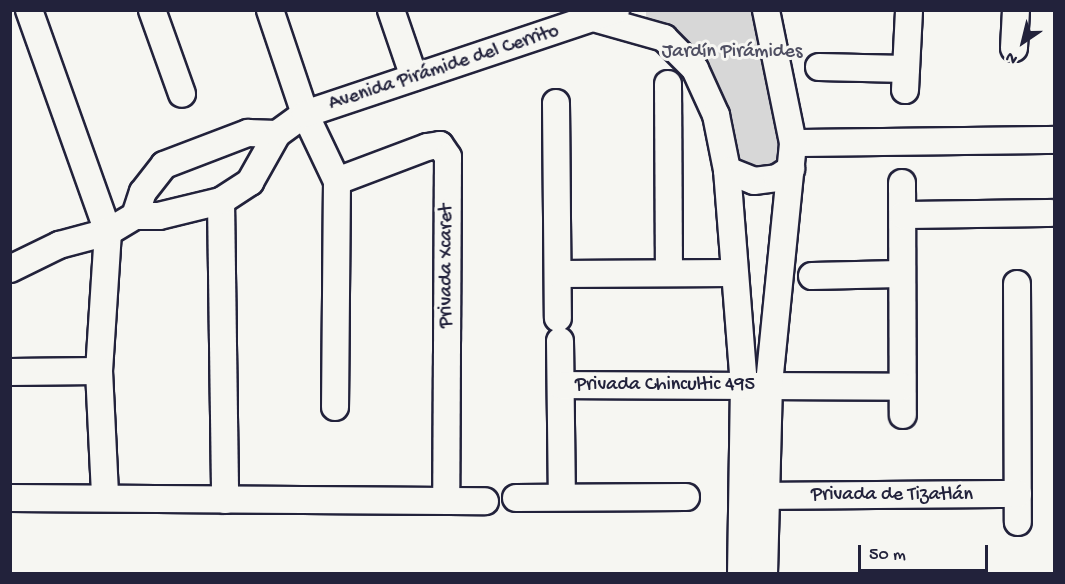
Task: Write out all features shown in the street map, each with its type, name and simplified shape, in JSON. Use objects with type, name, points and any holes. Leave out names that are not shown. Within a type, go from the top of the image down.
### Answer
[{"type":"street","points":[[29,10],[108,232],[99,371],[105,495]]},
{"type":"street","points":[[152,10],[182,94]]},
{"type":"street","points":[[270,10],[305,114],[337,182],[335,407]]},
{"type":"street","points":[[391,10],[414,77]]},
{"type":"street","points":[[741,573],[757,384],[791,169],[793,143],[766,10]]},
{"type":"street","points":[[819,68],[905,80],[909,10]]},
{"type":"street","points":[[1014,48],[1016,10]]},
{"type":"street","points":[[597,15],[648,21],[695,69],[716,116],[727,170],[733,273],[757,384],[766,496],[764,573]]},
{"type":"street","name":"Avenida Pirámide del Cerrito","points":[[10,269],[59,244],[108,232],[135,216],[159,216],[221,201],[249,182],[277,134],[305,114],[597,15]]},
{"type":"street","points":[[668,84],[669,273]]},
{"type":"street","points":[[556,103],[562,497]]},
{"type":"street","points":[[135,216],[143,192],[164,165],[248,133],[277,134]]},
{"type":"street","points":[[793,143],[1054,140]]},
{"type":"street","name":"Privada Xcaret","points":[[337,182],[427,147],[440,145],[448,156],[446,498]]},
{"type":"street","points":[[727,170],[754,181],[777,178],[791,169]]},
{"type":"street","points":[[902,183],[900,274],[903,415]]},
{"type":"street","points":[[221,201],[225,500]]},
{"type":"street","points":[[903,214],[1051,213]]},
{"type":"street","points":[[559,274],[733,273]]},
{"type":"street","points":[[812,276],[900,274]]},
{"type":"street","points":[[1017,284],[1018,522]]},
{"type":"street","points":[[10,372],[99,371]]},
{"type":"street","name":"Privada Chincultic 495","points":[[561,385],[757,384],[902,387]]},
{"type":"street","name":"Privada de Tizatlán","points":[[766,496],[1018,494]]},
{"type":"street","points":[[10,498],[105,495],[225,500],[446,498],[485,501]]},
{"type":"street","points":[[516,498],[686,497]]},
{"type":"green space","name":"Jardín Pirámides","points":[[646,11],[766,11],[791,169],[740,177],[716,115],[646,20]]}]
